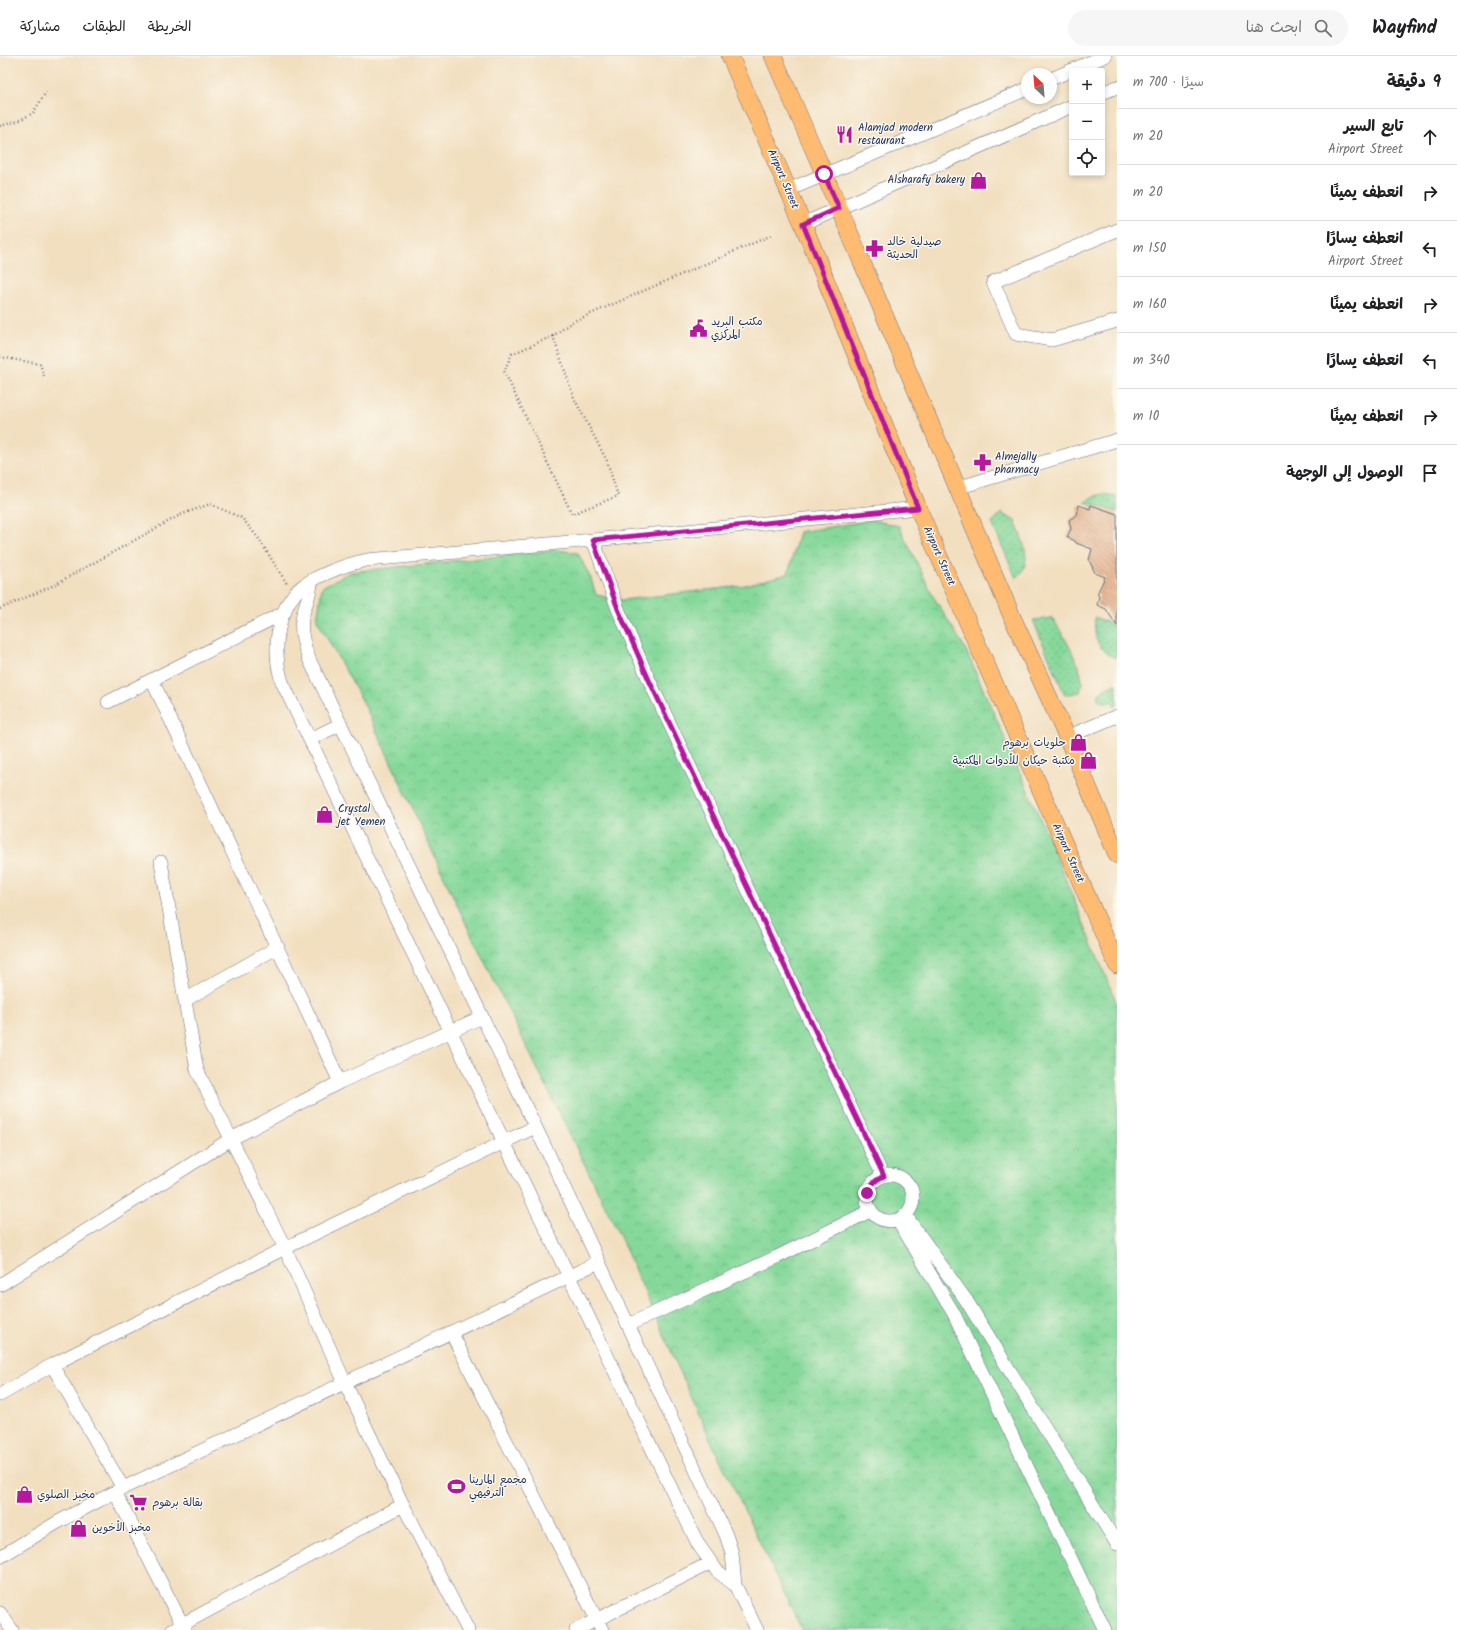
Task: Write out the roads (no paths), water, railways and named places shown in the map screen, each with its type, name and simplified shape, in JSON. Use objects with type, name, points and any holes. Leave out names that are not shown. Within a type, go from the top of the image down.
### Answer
[{"type":"main road","name":"Airport Street","points":[[730,56],[803,224],[918,508],[1117,966]]},
{"type":"main road","points":[[773,56],[839,208],[1012,619],[1067,737],[1117,855]]},
{"type":"street","points":[[1057,76],[1104,56]]},
{"type":"street","points":[[1105,92],[1117,87]]},
{"type":"street","points":[[788,190],[1021,92]]},
{"type":"street","points":[[803,224],[1069,107]]},
{"type":"street","points":[[1117,230],[993,282],[1016,334],[1052,340],[1117,321]]},
{"type":"street","points":[[957,488],[1117,440]]},
{"type":"street","points":[[735,1585],[710,1563],[695,1537],[568,1277],[282,682],[276,653],[277,639],[285,612],[294,595],[311,582],[338,568],[367,560],[593,540],[918,508]]},
{"type":"street","points":[[593,540],[618,609],[649,680],[884,1176]]},
{"type":"street","points":[[311,582],[310,593],[302,618],[305,649],[309,659],[535,1127],[726,1535],[732,1553],[735,1585],[757,1630]]},
{"type":"street","points":[[108,702],[285,612]]},
{"type":"street","points":[[280,625],[302,628]]},
{"type":"street","points":[[152,680],[340,1082]]},
{"type":"street","points":[[1067,737],[1117,716]]},
{"type":"street","points":[[310,739],[341,724]]},
{"type":"street","points":[[161,862],[196,1070],[285,1248],[345,1382],[403,1505],[468,1630]]},
{"type":"street","points":[[185,1000],[278,947]]},
{"type":"street","points":[[0,1285],[231,1139],[340,1082],[482,1017]]},
{"type":"street","points":[[0,1395],[52,1365],[285,1248],[535,1127]]},
{"type":"street","points":[[893,1175],[901,1177],[907,1182],[912,1190],[913,1198],[911,1209],[902,1218],[890,1222],[876,1217],[870,1211],[867,1204],[867,1193],[870,1185],[876,1179],[884,1176],[893,1175]]},
{"type":"street","points":[[628,1325],[777,1257],[870,1211]]},
{"type":"street","points":[[902,1218],[966,1300],[1117,1544]]},
{"type":"street","points":[[902,1218],[954,1314],[1105,1630]]},
{"type":"street","points":[[0,1557],[58,1522],[119,1490],[599,1262]]},
{"type":"street","points":[[451,1332],[600,1625]]},
{"type":"street","points":[[52,1365],[119,1490],[180,1628],[403,1505]]},
{"type":"street","points":[[576,1630],[600,1625],[710,1563]]},
{"type":"street","points":[[0,1613],[12,1630]]},
{"type":"place","name":"Alamjad modern restaurant","points":[[845,134]]},
{"type":"place","name":"Alsharafy bakery","points":[[978,180]]},
{"type":"place","name":"صيدلية خالد الحديثة","points":[[874,248]]},
{"type":"place","name":"مكتب البريد المركزي","points":[[698,328]]},
{"type":"place","name":"Almejally pharmacy","points":[[982,463]]},
{"type":"place","name":"حلويات برهوم","points":[[1079,743]]},
{"type":"place","name":"مكتبة حيكان للأدوات المكتبية","points":[[1088,761]]},
{"type":"place","name":"Crystal jet Yemen","points":[[325,815]]},
{"type":"place","name":"مجمع المارينا الترفيهي","points":[[456,1486]]},
{"type":"place","name":"مخبز الصلوي","points":[[24,1495]]},
{"type":"place","name":"بقالة برهوم","points":[[139,1503]]},
{"type":"place","name":"مخبز الأخوين","points":[[79,1528]]}]
